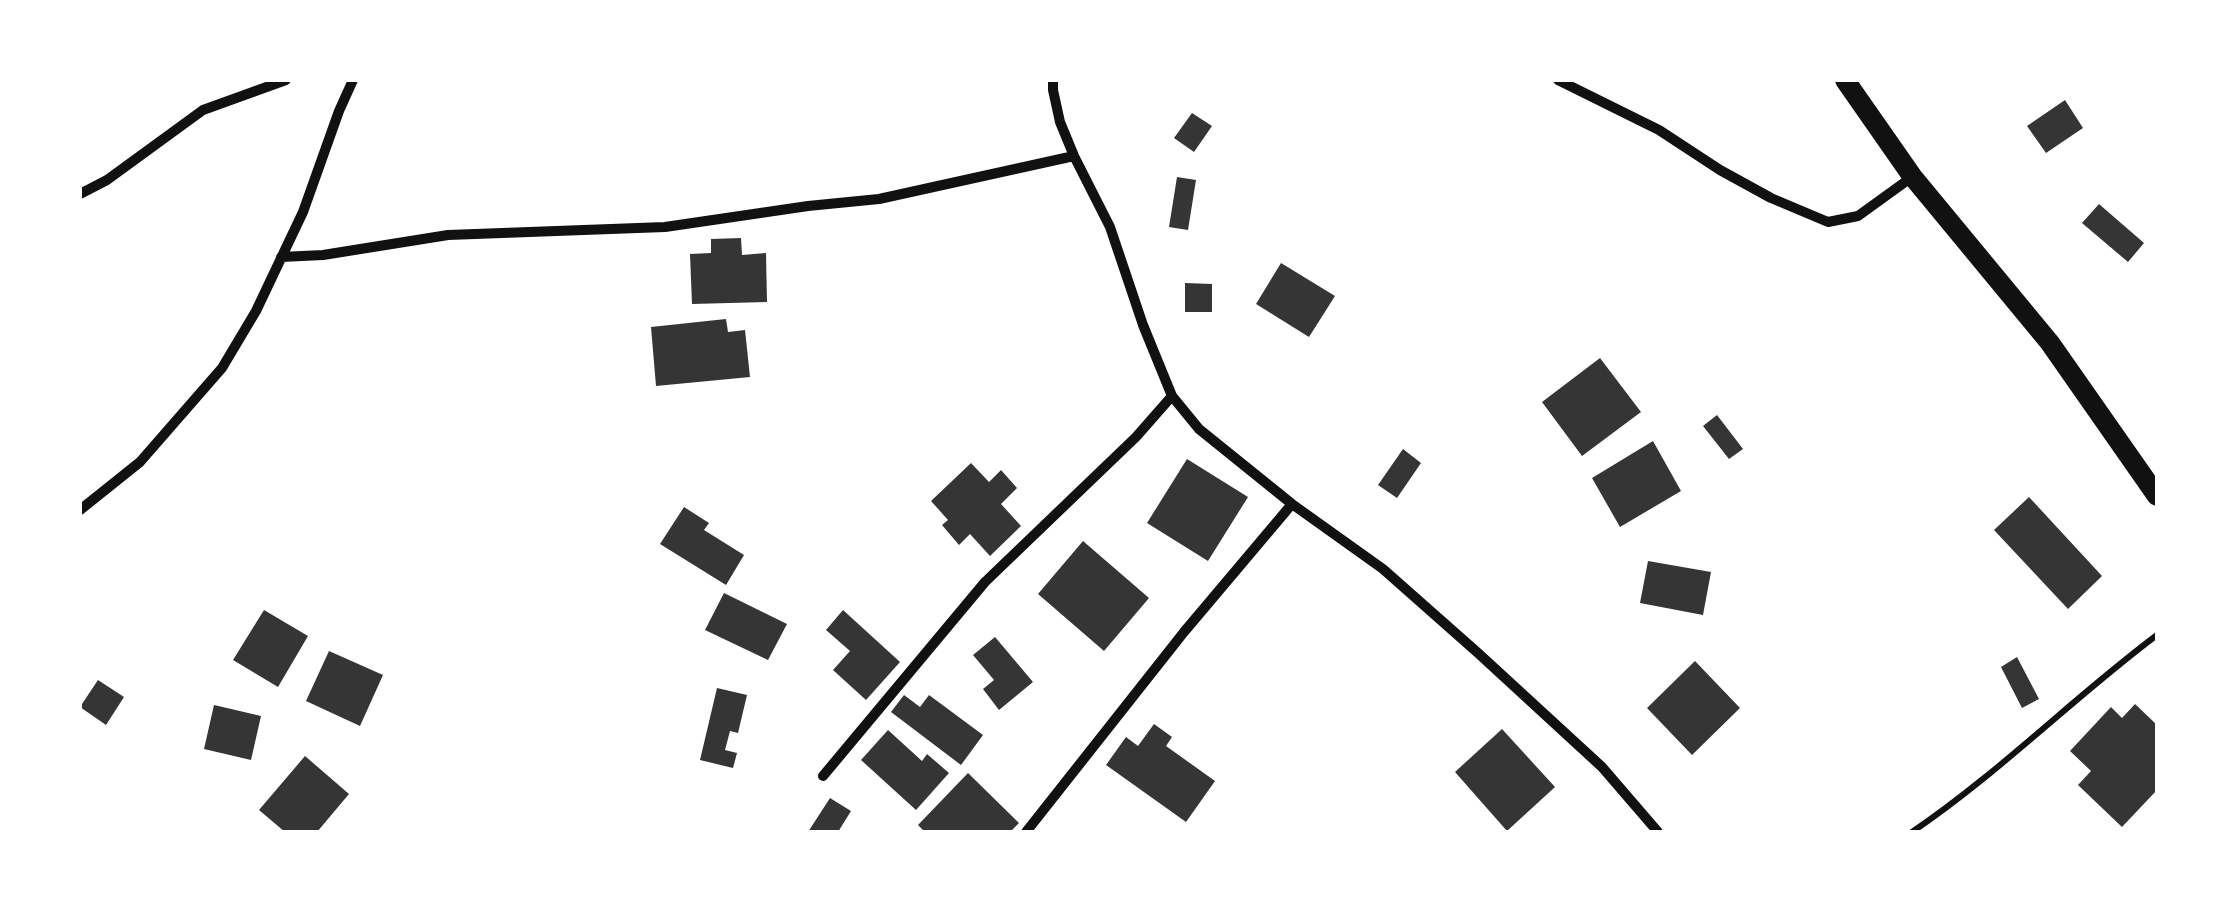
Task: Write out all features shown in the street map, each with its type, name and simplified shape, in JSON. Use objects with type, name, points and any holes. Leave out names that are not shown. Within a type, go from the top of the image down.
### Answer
[{"type":"main road","points":[[1845,80],[1912,176],[2050,343],[2157,496]]},
{"type":"street","points":[[80,194],[121,170],[203,110],[286,80]]},
{"type":"street","points":[[80,510],[140,462],[222,368],[256,311],[303,212],[353,80]]},
{"type":"street","points":[[1053,80],[1060,122],[1110,227],[1142,325],[1172,396],[1199,429],[1292,504],[1384,570],[1478,653],[1602,766],[1658,832]]},
{"type":"street","points":[[1558,80],[1658,130],[1771,198],[1828,222],[1858,216],[1912,176]]},
{"type":"street","points":[[281,257],[322,255],[448,236],[665,227],[879,199],[1074,156]]},
{"type":"street","points":[[824,776],[985,582],[1136,437],[1172,396]]},
{"type":"street","points":[[1026,832],[1184,632],[1292,504]]},
{"type":"path","points":[[1912,832],[1956,802],[2106,673],[2157,636]]},
{"type":"building","points":[[2065,100],[2083,128],[2046,153],[2027,126]]},
{"type":"building","points":[[1192,113],[1212,126],[1194,152],[1174,138]]},
{"type":"building","points":[[1177,177],[1196,180],[1188,230],[1169,227]]},
{"type":"building","points":[[2099,204],[2144,243],[2128,262],[2082,223]]},
{"type":"building","points":[[741,238],[742,255],[766,253],[767,302],[692,304],[690,254],[711,253],[711,239]]},
{"type":"building","points":[[1281,263],[1335,296],[1309,337],[1256,304]]},
{"type":"building","points":[[1185,283],[1212,284],[1212,312],[1185,312]]},
{"type":"building","points":[[726,319],[728,332],[745,330],[750,377],[656,386],[651,327]]},
{"type":"building","points":[[1600,358],[1641,412],[1582,456],[1542,402]]},
{"type":"building","points":[[1717,415],[1743,449],[1729,459],[1703,426]]},
{"type":"building","points":[[1653,441],[1681,491],[1620,527],[1592,478]]},
{"type":"building","points":[[1403,449],[1421,463],[1397,498],[1378,485]]},
{"type":"building","points":[[1187,459],[1248,497],[1208,561],[1147,523]]},
{"type":"building","points":[[971,463],[989,482],[1001,470],[1017,488],[1001,504],[1021,526],[990,556],[970,534],[959,545],[942,525],[948,520],[931,501]]},
{"type":"building","points":[[2029,497],[2102,576],[2068,609],[1994,530]]},
{"type":"building","points":[[684,507],[709,523],[704,530],[744,555],[726,585],[660,544]]},
{"type":"building","points":[[1083,541],[1149,598],[1104,651],[1038,594]]},
{"type":"building","points":[[1648,561],[1711,572],[1703,615],[1640,603]]},
{"type":"building","points":[[724,593],[787,624],[768,660],[705,630]]},
{"type":"building","points":[[264,610],[308,636],[278,687],[233,660]]},
{"type":"building","points":[[843,610],[900,662],[866,700],[833,670],[850,651],[826,630]]},
{"type":"building","points":[[995,637],[1033,682],[999,710],[983,689],[994,680],[973,655]]},
{"type":"building","points":[[329,651],[383,675],[360,726],[306,701]]},
{"type":"building","points":[[2017,657],[2039,699],[2022,708],[2001,667]]},
{"type":"building","points":[[1695,661],[1740,708],[1692,755],[1647,708]]},
{"type":"building","points":[[98,680],[124,697],[106,725],[80,707]]},
{"type":"building","points":[[717,688],[747,695],[738,733],[730,731],[725,750],[737,753],[733,768],[700,760]]},
{"type":"building","points":[[904,695],[920,707],[929,695],[983,735],[961,765],[891,712]]},
{"type":"building","points":[[2135,704],[2157,725],[2157,790],[2122,827],[2078,785],[2091,771],[2070,751],[2111,707],[2122,718]]},
{"type":"building","points":[[214,705],[261,716],[251,760],[204,749]]},
{"type":"building","points":[[1154,724],[1172,737],[1166,746],[1215,781],[1186,822],[1106,765],[1126,737],[1138,746]]},
{"type":"building","points":[[1502,729],[1555,787],[1507,831],[1455,772]]},
{"type":"building","points":[[888,730],[922,761],[927,754],[949,773],[916,810],[861,760]]},
{"type":"building","points":[[305,756],[349,794],[317,832],[285,832],[259,810]]},
{"type":"building","points":[[968,773],[1019,823],[1010,832],[925,832],[918,825]]},
{"type":"building","points":[[830,798],[851,811],[838,832],[808,832]]}]
